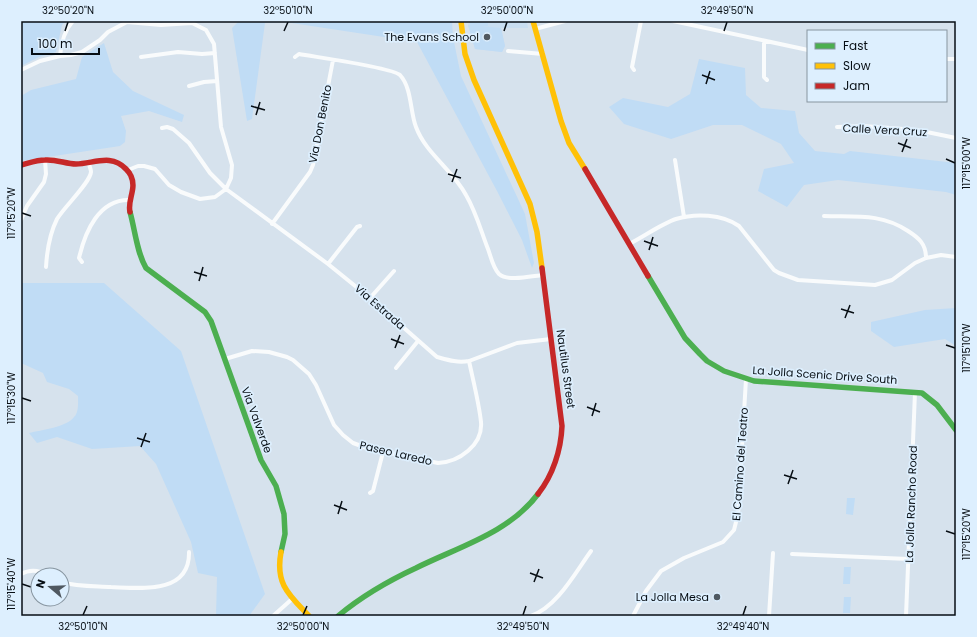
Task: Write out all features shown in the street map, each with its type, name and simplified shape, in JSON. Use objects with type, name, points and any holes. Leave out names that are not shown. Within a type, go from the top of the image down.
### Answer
[{"type":"street","points":[[60,56],[61,41],[73,21]]},
{"type":"street","points":[[198,25],[201,21]]},
{"type":"street","name":"Nautilus Street","points":[[338,616],[364,596],[399,577],[505,526],[526,509],[544,487],[560,446],[562,419],[537,232],[530,204],[474,80],[465,54],[461,21]]},
{"type":"street","name":"La Jolla Scenic Drive South","points":[[533,21],[561,121],[569,143],[685,338],[696,352],[720,369],[740,378],[754,381],[922,393],[937,403],[954,422],[956,430]]},
{"type":"street","points":[[535,29],[565,21]]},
{"type":"street","points":[[634,70],[632,67],[641,21]]},
{"type":"street","points":[[673,21],[807,50]]},
{"type":"street","points":[[21,70],[40,61],[82,52],[100,40],[108,32],[122,24],[138,22],[161,25],[192,23],[198,25],[206,30],[214,44],[221,127],[232,165],[231,178],[226,189],[215,197],[200,199],[181,192],[169,185],[155,170],[144,166],[138,166],[128,170],[122,165],[113,161],[101,160],[76,164],[45,160],[21,165]]},
{"type":"street","points":[[764,41],[764,77],[767,80]]},
{"type":"street","points":[[508,51],[543,54]]},
{"type":"street","points":[[141,57],[178,52],[215,54]]},
{"type":"street","points":[[295,57],[299,54],[386,69],[400,75],[408,92],[415,127],[423,142],[454,176],[466,193],[499,274],[508,279],[543,275]]},
{"type":"street","name":"Via Don Benito","points":[[272,224],[310,172],[313,165],[333,60]]},
{"type":"street","points":[[189,86],[204,82],[217,81]]},
{"type":"street","name":"Calle Vera Cruz","points":[[837,127],[863,126],[917,130],[956,138]]},
{"type":"street","name":"Via Estrada","points":[[162,128],[167,127],[173,129],[189,143],[202,164],[226,189],[328,264],[370,298],[437,357],[448,361],[469,361],[516,343],[551,339]]},
{"type":"street","points":[[21,220],[30,201],[44,182],[46,174],[45,160]]},
{"type":"street","points":[[675,160],[684,217]]},
{"type":"street","points":[[46,267],[47,248],[52,230],[63,210],[89,179],[91,171],[89,163]]},
{"type":"street","name":"Via Valverde","points":[[128,170],[133,184],[133,192],[129,208],[140,258],[146,268],[205,312],[211,321],[261,460],[276,486],[285,523],[285,534],[280,564],[280,572],[284,588],[292,599],[309,616]]},
{"type":"street","points":[[82,262],[79,258],[82,243],[95,219],[111,203],[122,199],[131,200]]},
{"type":"street","points":[[629,244],[675,220],[684,217],[716,216],[734,222],[748,236],[759,253],[774,270],[798,280],[875,285],[892,280],[915,263],[926,258],[941,255],[956,257]]},
{"type":"street","points":[[824,216],[882,218],[899,225],[916,236],[923,243],[926,249],[926,258]]},
{"type":"street","points":[[328,264],[357,227],[360,226]]},
{"type":"street","points":[[370,298],[394,271]]},
{"type":"street","points":[[396,368],[418,341]]},
{"type":"street","name":"Paseo Laredo","points":[[225,359],[252,351],[269,352],[293,360],[309,374],[316,385],[334,425],[353,443],[382,452],[438,463],[463,455],[470,449],[478,437],[481,423],[469,361]]},
{"type":"street","name":"El Camino del Teatro","points":[[633,616],[646,591],[661,571],[684,558],[723,542],[734,530],[738,514],[746,379]]},
{"type":"street","name":"La Jolla Rancho Road","points":[[906,616],[916,392]]},
{"type":"street","points":[[370,493],[373,491],[382,452]]},
{"type":"street","points":[[531,616],[555,601],[591,550]]},
{"type":"street","points":[[70,584],[146,588],[161,586],[175,581],[184,572],[189,559],[189,552]]},
{"type":"street","points":[[769,616],[773,553]]},
{"type":"street","points":[[792,554],[908,559]]},
{"type":"street","points":[[273,616],[292,599]]},
{"type":"shaded area","points":[[21,21],[66,21],[62,25],[56,52],[39,57],[21,66]]},
{"type":"shaded area","points":[[239,21],[452,21],[453,37],[461,76],[525,214],[534,263],[532,268],[522,240],[417,42],[285,22],[265,23],[252,119],[247,121],[232,28]]},
{"type":"shaded area","name":"The Evans School","points":[[469,21],[527,21],[528,28],[501,28],[505,46],[502,52],[475,49],[468,25]]},
{"type":"shaded area","name":"The Evans School","points":[[470,21],[488,21],[488,26],[481,26],[501,28],[505,46],[502,52],[475,49],[468,25],[470,25]]},
{"type":"shaded area","points":[[104,43],[113,72],[133,91],[184,115],[182,122],[149,111],[121,116],[126,131],[125,142],[120,146],[21,161],[21,96],[31,90],[76,79],[82,57]]},
{"type":"shaded area","points":[[699,59],[745,68],[746,95],[761,108],[795,111],[799,133],[815,151],[844,154],[850,151],[956,163],[956,195],[946,192],[838,180],[804,185],[787,207],[758,191],[764,169],[794,163],[781,144],[742,125],[713,125],[671,139],[624,124],[609,107],[623,98],[668,107],[690,94]]},
{"type":"shaded area","points":[[21,283],[104,283],[181,351],[265,594],[249,616],[216,616],[217,577],[198,573],[191,542],[156,464],[140,446],[92,449],[57,437],[37,443],[29,433],[53,428],[71,420],[77,412],[78,396],[69,389],[47,382],[43,373],[21,363]]},
{"type":"shaded area","points":[[956,308],[956,346],[945,339],[894,347],[871,331],[871,322],[925,310]]},
{"type":"shaded area","points":[[847,498],[855,498],[853,515],[846,514]]},
{"type":"shaded area","points":[[844,567],[851,567],[850,584],[843,584]]},
{"type":"shaded area","points":[[844,597],[851,597],[850,613],[843,613]]},
{"type":"traffic: fast","points":[[130,212],[138,248],[146,268],[205,312],[211,321],[261,460],[276,486],[284,514],[285,534],[281,552]]},
{"type":"traffic: fast","points":[[648,276],[685,338],[707,361],[724,371],[754,381],[922,393],[937,405],[956,430]]},
{"type":"traffic: fast","points":[[338,616],[366,595],[395,578],[482,538],[498,529],[526,508],[538,494]]},
{"type":"traffic: slow","points":[[461,21],[465,54],[474,80],[530,204],[537,232],[542,268]]},
{"type":"traffic: slow","points":[[533,21],[561,121],[569,143],[585,169]]},
{"type":"traffic: slow","points":[[281,552],[280,573],[285,588],[295,602],[309,616]]},
{"type":"traffic: jam","points":[[21,165],[45,160],[76,164],[102,160],[114,161],[120,164],[131,175],[133,181],[133,190],[129,208],[130,212]]},
{"type":"traffic: jam","points":[[585,169],[648,276]]},
{"type":"traffic: jam","points":[[538,494],[548,479],[555,462],[560,444],[562,426],[542,268]]},
{"type":"place","name":"The Evans School","points":[[487,37]]},
{"type":"place","name":"La Jolla Mesa","points":[[717,597]]}]
